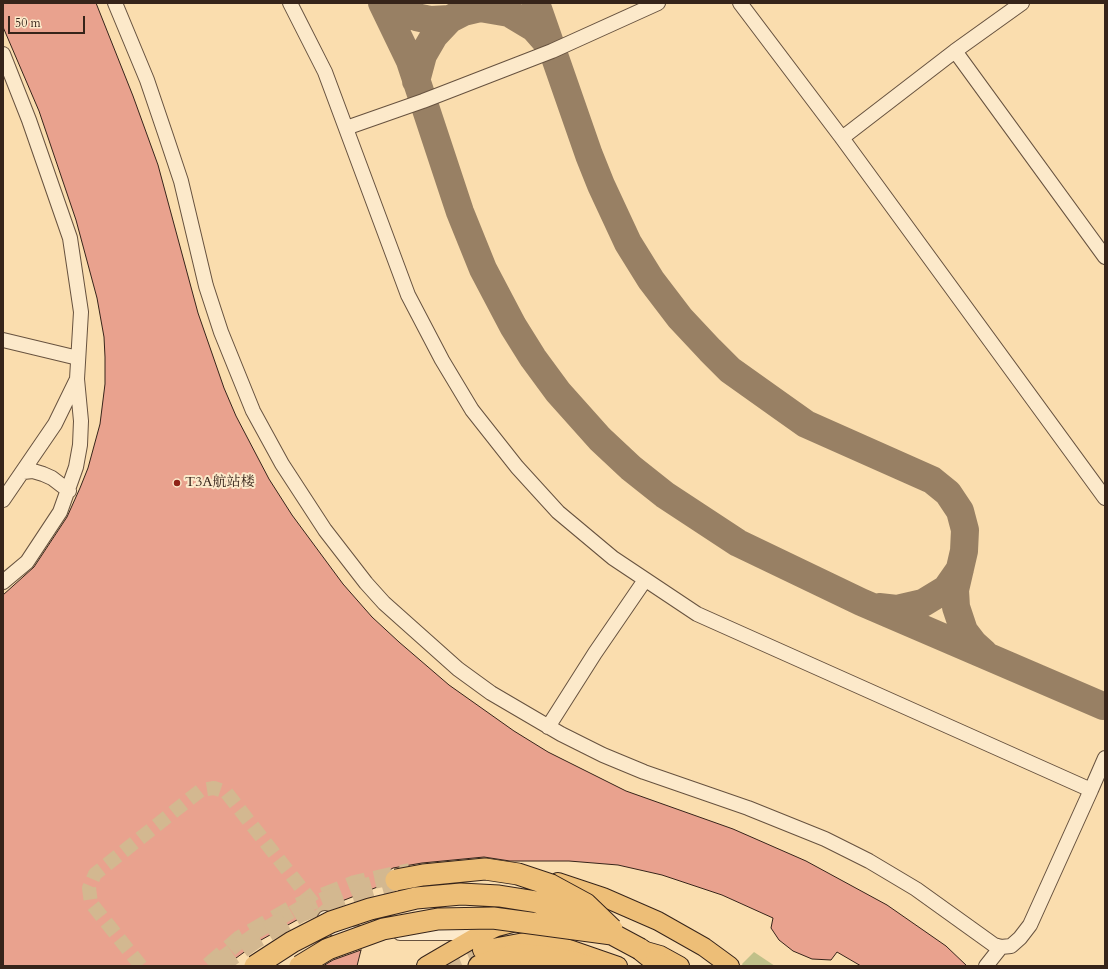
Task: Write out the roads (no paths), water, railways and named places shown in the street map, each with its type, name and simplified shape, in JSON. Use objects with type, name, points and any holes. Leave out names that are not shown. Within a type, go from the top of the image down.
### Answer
[{"type":"highway","points":[[396,880],[423,875],[485,869],[518,874],[551,885],[586,904],[625,941],[661,966]]},
{"type":"highway","points":[[254,966],[292,942],[331,922],[370,909],[416,898],[461,894],[499,896],[537,902],[557,909],[625,941]]},
{"type":"highway","points":[[300,966],[328,949],[383,929],[438,919],[493,918],[625,941]]},
{"type":"highway","points":[[480,958],[495,960],[518,955],[545,956],[586,966]]},
{"type":"main road","points":[[446,867],[514,870],[578,888],[632,910],[682,934],[704,946],[730,966]]},
{"type":"main road","points":[[426,966],[450,951],[497,927],[532,918],[585,913],[612,914],[632,910]]},
{"type":"main road","points":[[480,958],[540,939],[618,966]]},
{"type":"main road","points":[[625,941],[660,955],[680,966]]},
{"type":"lane","points":[[116,3],[147,80],[179,174],[206,286],[221,332],[253,411],[282,464],[339,550],[384,603],[458,668],[491,693],[548,727],[603,755],[644,772],[748,808],[825,839],[869,861],[936,902],[979,935],[1001,947],[1010,946],[1030,925],[1105,758]]},
{"type":"lane","points":[[290,3],[325,72],[408,295],[442,360],[472,410],[517,467],[558,512],[613,558],[697,614],[1091,790]]},
{"type":"lane","points":[[346,128],[423,101],[552,51],[658,3]]},
{"type":"lane","points":[[740,3],[842,138],[1105,498]]},
{"type":"lane","points":[[842,138],[955,51],[1022,3]]},
{"type":"lane","points":[[955,51],[1105,257]]},
{"type":"lane","points":[[3,54],[29,120],[70,238],[81,312],[77,379],[81,421],[80,445],[76,468],[69,491],[60,512],[27,562],[3,582]]},
{"type":"lane","points":[[3,340],[78,358]]},
{"type":"lane","points":[[3,500],[55,424],[77,379]]},
{"type":"lane","points":[[23,472],[33,471],[43,474],[69,491]]},
{"type":"lane","points":[[548,727],[595,652],[645,580]]},
{"type":"lane","points":[[324,917],[335,929],[348,934],[457,933],[497,927]]},
{"type":"lane","points":[[986,966],[1001,947]]},
{"type":"tunnel","points":[[141,966],[91,903],[89,888],[95,874],[201,790],[214,788],[226,792],[324,917]]},
{"type":"tunnel","points":[[209,966],[240,939],[294,908],[355,884],[410,872]]},
{"type":"tunnel","points":[[216,966],[254,939],[300,912],[342,895],[396,880]]},
{"type":"tunnel","points":[[443,966],[482,950]]},
{"type":"place","name":"T3A航站楼","points":[[177,483]]}]
